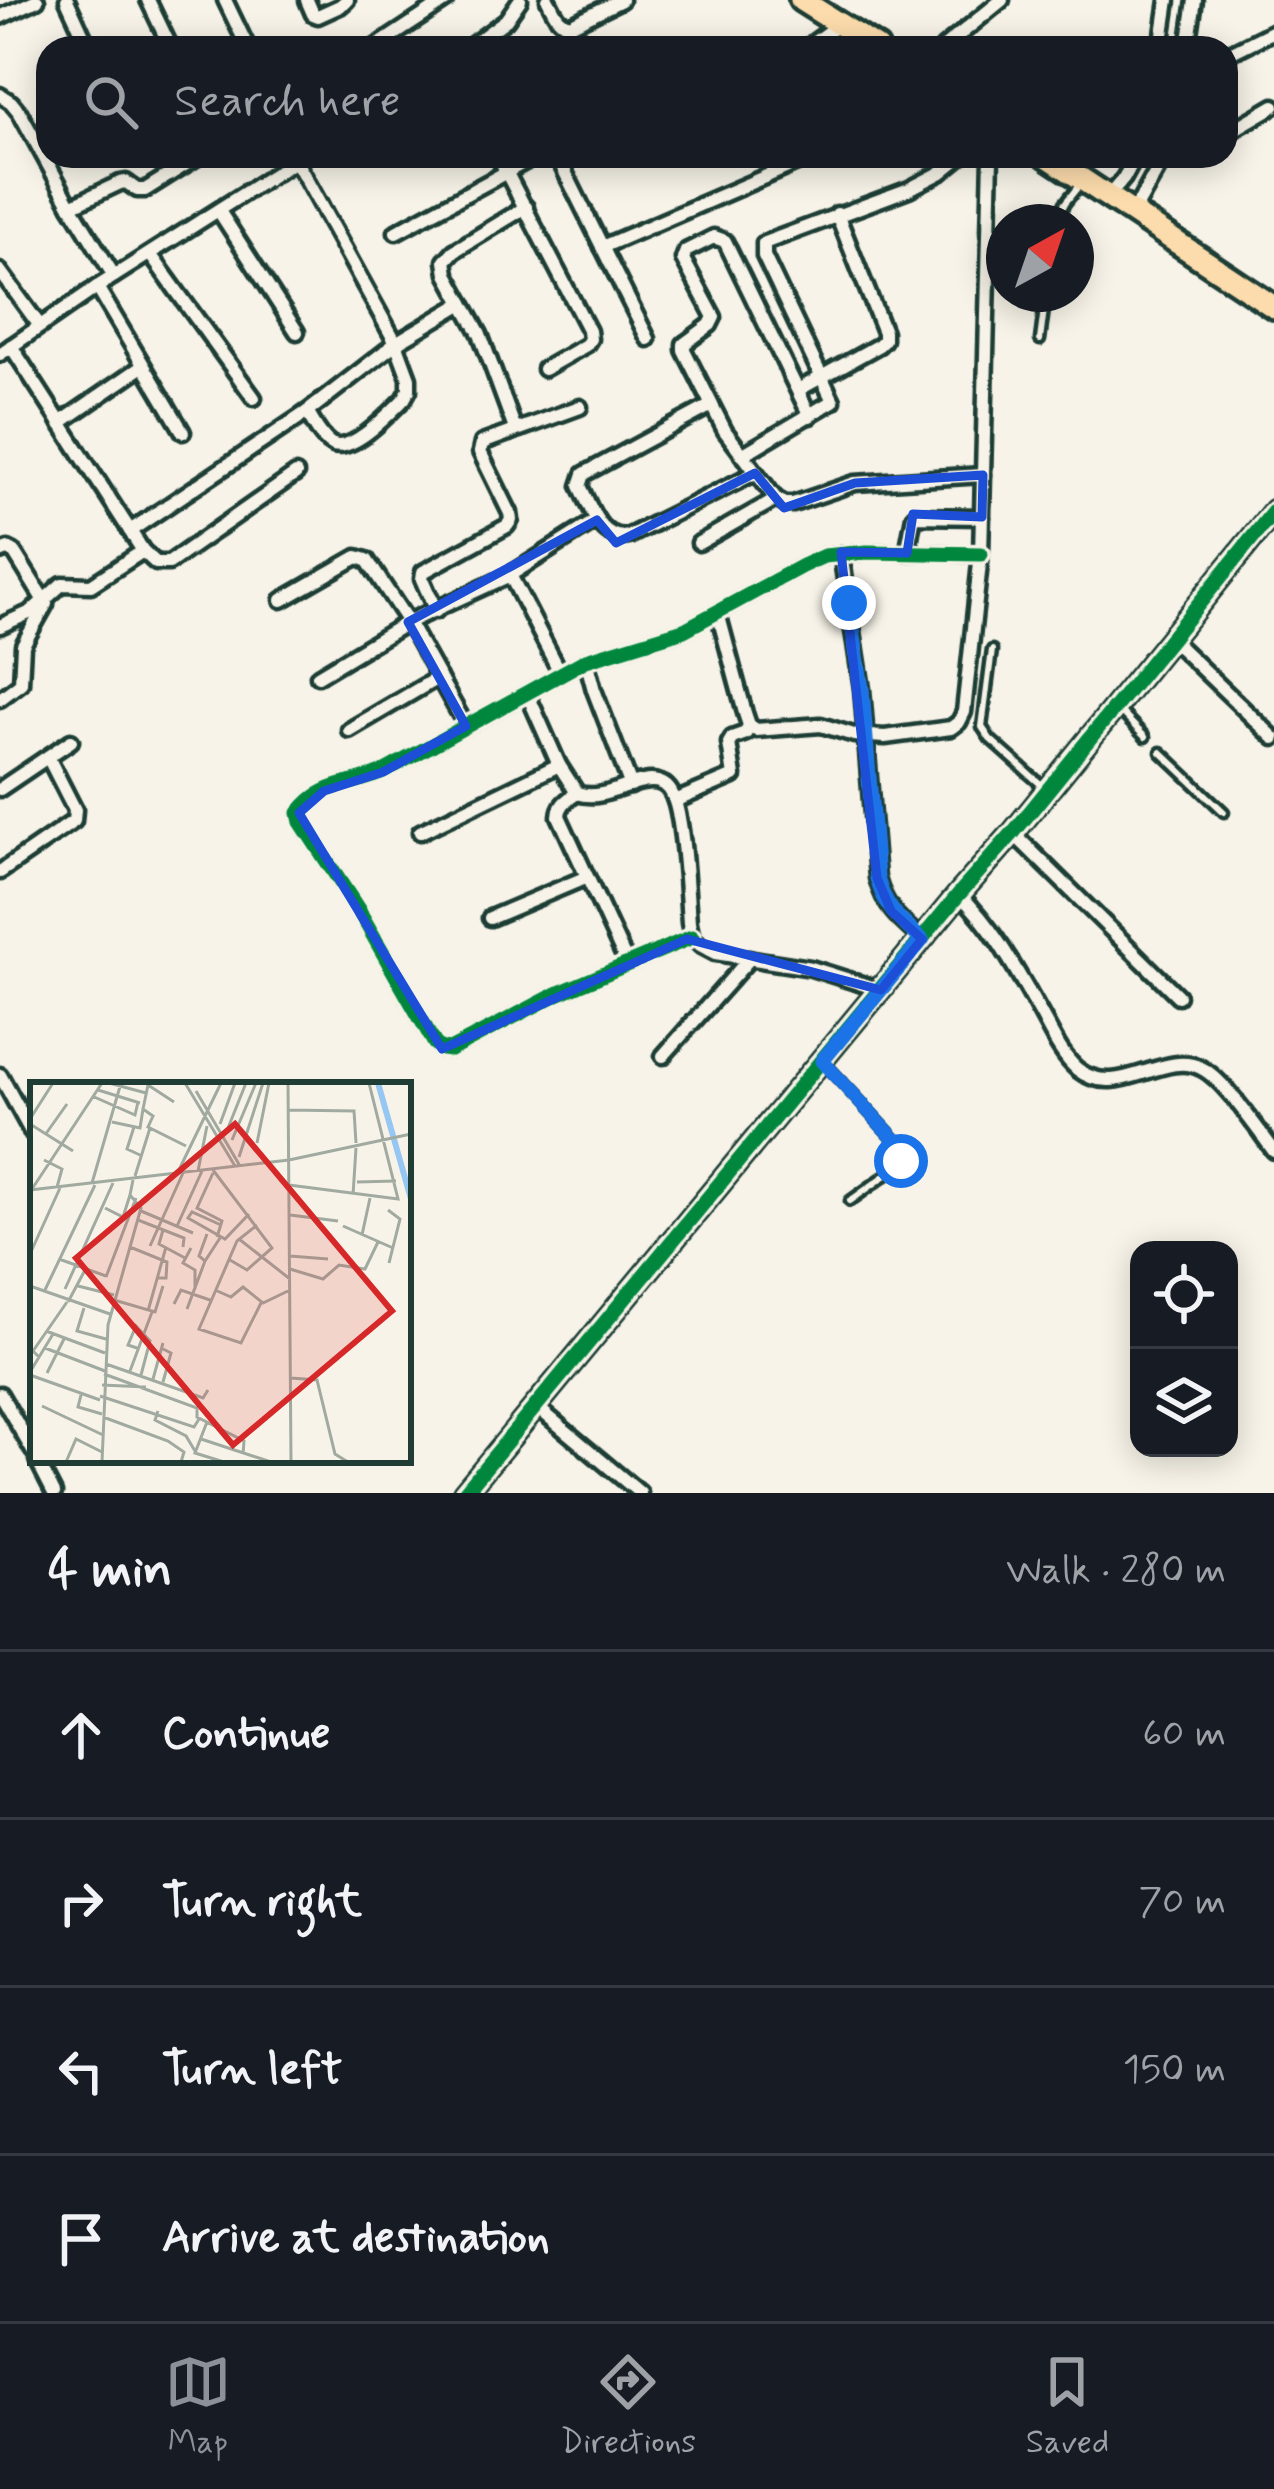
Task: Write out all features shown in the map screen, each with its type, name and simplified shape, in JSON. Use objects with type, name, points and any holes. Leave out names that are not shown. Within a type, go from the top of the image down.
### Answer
[{"type":"main road","points":[[805,1],[858,36]]},
{"type":"main road","points":[[1065,168],[1274,307]]},
{"type":"street","points":[[0,17],[38,0]]},
{"type":"street","points":[[68,0],[84,36]]},
{"type":"street","points":[[148,0],[165,36]]},
{"type":"street","points":[[225,0],[242,36]]},
{"type":"street","points":[[307,0],[318,16],[347,0]]},
{"type":"street","points":[[392,36],[447,0]]},
{"type":"street","points":[[496,36],[520,0]]},
{"type":"street","points":[[548,0],[562,23],[570,25],[621,0]]},
{"type":"street","points":[[958,36],[1002,0]]},
{"type":"street","points":[[1163,36],[1168,0]]},
{"type":"street","points":[[1190,36],[1196,0]]},
{"type":"street","points":[[822,36],[839,24]]},
{"type":"street","points":[[1238,49],[1274,31]]},
{"type":"street","points":[[0,94],[20,113],[36,143]]},
{"type":"street","points":[[1238,127],[1274,106]]},
{"type":"street","points":[[50,168],[115,276]]},
{"type":"street","points":[[70,206],[126,182],[145,190],[180,168]]},
{"type":"street","points":[[285,168],[5,350],[156,563],[169,563],[296,474]]},
{"type":"street","points":[[305,168],[396,343],[409,378],[404,399],[353,443],[341,447],[329,443],[307,412]]},
{"type":"street","points":[[506,168],[589,331],[586,345],[544,369]]},
{"type":"street","points":[[396,232],[515,168]]},
{"type":"street","points":[[563,168],[648,339]]},
{"type":"street","points":[[602,247],[785,168]]},
{"type":"street","points":[[742,455],[833,401],[762,249],[769,240],[909,189],[945,168]]},
{"type":"street","points":[[749,725],[766,731],[821,725],[867,737],[951,728],[964,712],[981,554],[990,168]]},
{"type":"street","points":[[1108,197],[1129,168]]},
{"type":"street","points":[[1133,214],[1159,168]]},
{"type":"street","points":[[515,429],[489,354],[447,274],[446,261],[454,251],[526,207]]},
{"type":"street","points":[[219,211],[297,332]]},
{"type":"street","points":[[798,390],[884,340],[837,214]]},
{"type":"street","points":[[810,416],[724,241],[714,237],[686,251],[683,256],[714,317],[684,344],[684,350],[710,406],[776,499],[793,504],[855,483],[983,475]]},
{"type":"street","points":[[150,254],[254,398]]},
{"type":"street","points":[[0,272],[40,326]]},
{"type":"street","points":[[97,287],[184,432]]},
{"type":"street","points":[[130,531],[307,412],[396,343],[463,303]]},
{"type":"street","points":[[60,423],[143,366]]},
{"type":"street","points":[[710,406],[584,474],[580,485],[597,520],[608,533],[629,536],[755,473]]},
{"type":"street","points":[[436,611],[422,572],[511,520],[480,446],[580,407]]},
{"type":"street","points":[[699,543],[776,499]]},
{"type":"street","points":[[464,1493],[1048,791],[1274,511]]},
{"type":"street","points":[[908,553],[914,516],[982,517]]},
{"type":"street","points":[[318,676],[408,622],[510,575],[597,520]]},
{"type":"street","points":[[0,626],[31,612],[67,582],[92,585],[143,550]]},
{"type":"street","points":[[0,552],[14,552],[46,604],[23,645],[21,683],[0,699]]},
{"type":"street","points":[[841,554],[867,737],[877,878],[891,911],[922,940]]},
{"type":"street","points":[[692,937],[557,994],[450,1050],[442,1049],[299,813],[324,791],[383,772],[586,660],[684,630],[824,556],[981,554]]},
{"type":"street","points":[[282,600],[362,556],[368,560],[466,726]]},
{"type":"street","points":[[510,575],[561,674]]},
{"type":"street","points":[[674,801],[734,776],[729,743],[746,733],[749,725],[718,614]]},
{"type":"street","points":[[1172,640],[1274,736]]},
{"type":"street","points":[[586,660],[631,785]]},
{"type":"street","points":[[349,730],[439,677]]},
{"type":"street","points":[[527,693],[577,794]]},
{"type":"street","points":[[0,789],[70,741]]},
{"type":"street","points":[[0,872],[74,821],[75,810],[48,757]]},
{"type":"street","points":[[420,832],[559,765]]},
{"type":"street","points":[[627,963],[560,808],[577,794],[591,797],[661,782],[674,801],[692,937],[700,946],[716,953],[811,968],[881,990]]},
{"type":"street","points":[[1013,833],[1178,996]]},
{"type":"street","points":[[490,918],[587,877]]},
{"type":"street","points":[[958,894],[991,928],[1078,1070],[1110,1080],[1188,1064],[1204,1068],[1274,1150]]},
{"type":"street","points":[[664,1056],[749,958]]},
{"type":"street","points":[[0,1075],[30,1130]]},
{"type":"street","points":[[0,1394],[30,1446]]},
{"type":"street","points":[[537,1407],[640,1493]]},
{"type":"street","points":[[39,1463],[54,1493]]},
{"type":"lane","points":[[1064,204],[1084,181]]},
{"type":"lane","points":[[1040,340],[1044,312]]},
{"type":"lane","points":[[992,650],[982,728],[1048,791]]},
{"type":"lane","points":[[1116,708],[1145,736]]},
{"type":"lane","points":[[1161,752],[1224,812]]},
{"type":"lane","points":[[822,1061],[900,1145],[903,1154],[896,1168],[850,1201]]},
{"type":"highlighted area","points":[[755,473],[784,508],[855,483],[983,475],[982,517],[913,514],[907,553],[841,552],[877,878],[891,911],[922,939],[881,990],[687,939],[442,1049],[299,813],[324,791],[383,772],[466,726],[408,622],[597,520],[616,543]]},
{"type":"cycle path","points":[[464,1493],[1274,511]]},
{"type":"cycle path","points":[[692,937],[557,994],[450,1050],[442,1049],[299,813],[317,795],[383,772],[586,660],[684,630],[824,556],[981,554]]},
{"type":"route","points":[[849,603],[862,689],[877,878],[891,911],[922,940],[822,1061],[900,1145],[901,1161]]}]
